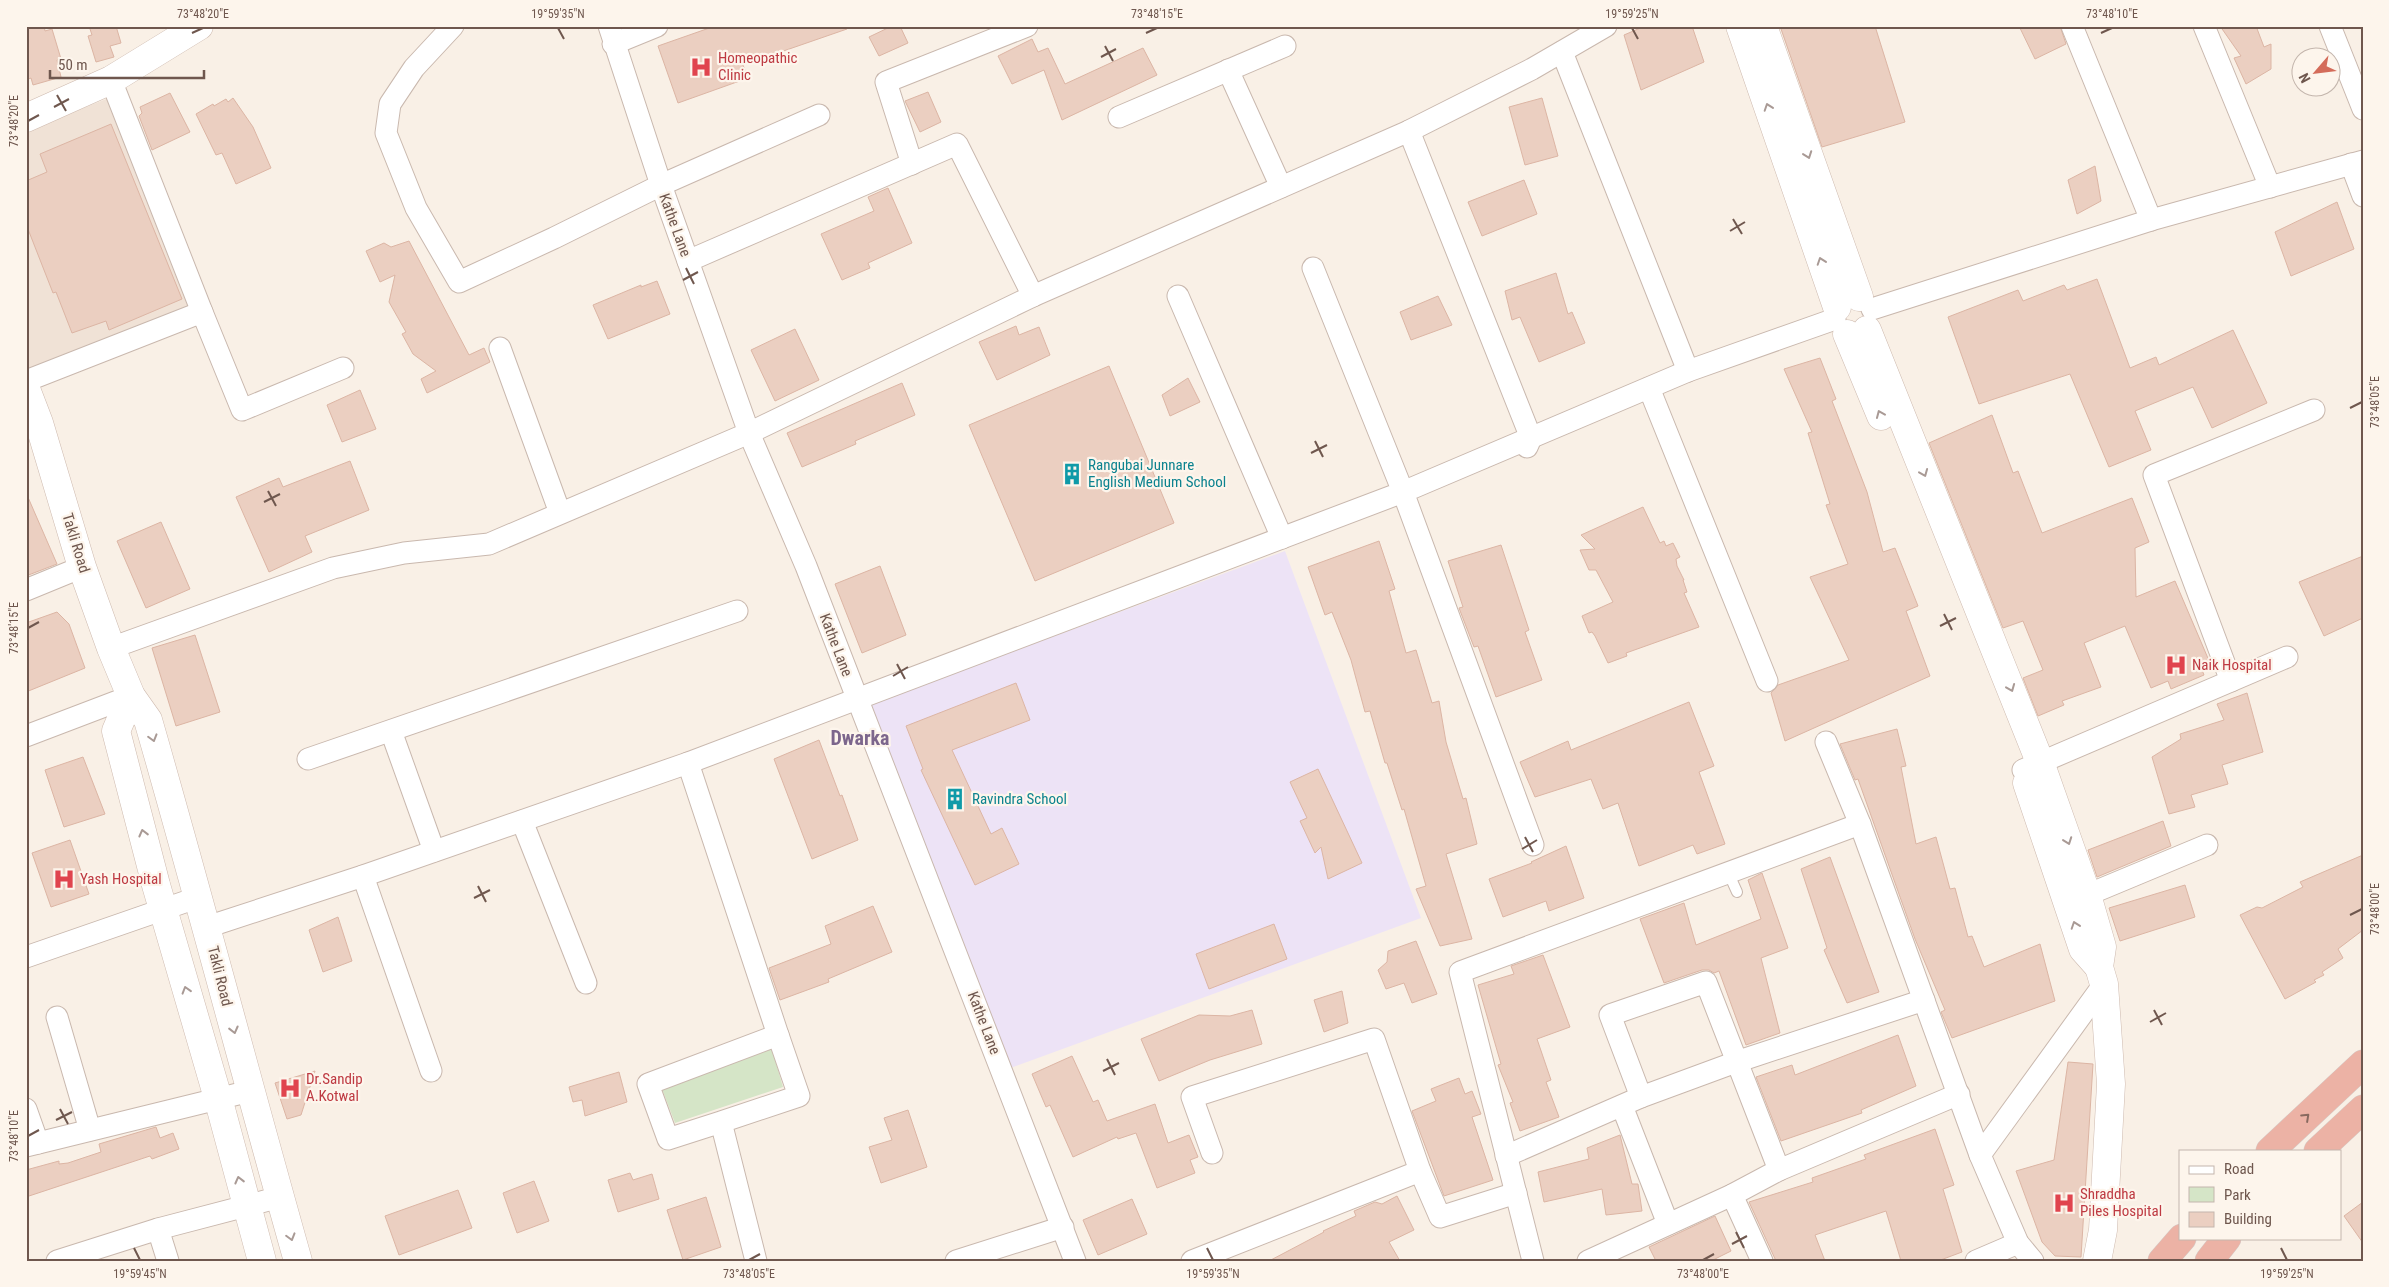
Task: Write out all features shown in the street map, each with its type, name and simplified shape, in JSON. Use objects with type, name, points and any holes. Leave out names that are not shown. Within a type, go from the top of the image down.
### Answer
[{"type":"highway","points":[[2271,1150],[2363,1064]]},
{"type":"highway","points":[[2319,1150],[2363,1110]]},
{"type":"highway","points":[[2162,1261],[2180,1240]]},
{"type":"highway","points":[[2209,1261],[2225,1240]]},
{"type":"street","points":[[26,118],[111,80],[199,26]]},
{"type":"street","points":[[453,26],[414,68],[390,104],[386,133],[416,208],[459,282],[554,238],[660,184],[819,115]]},
{"type":"street","points":[[611,35],[657,26]]},
{"type":"street","points":[[912,164],[886,82],[1027,26]]},
{"type":"street","points":[[111,648],[333,568],[404,553],[489,544],[749,433],[1033,296],[1409,131],[1562,52],[1606,26]]},
{"type":"street","points":[[1740,26],[1902,443],[1972,614],[2031,766],[2087,895],[2102,946],[2101,975],[2112,1084],[2103,1230],[2097,1261]]},
{"type":"street","points":[[1763,26],[1853,316]]},
{"type":"street","points":[[2072,26],[2151,220]]},
{"type":"street","points":[[2204,26],[2270,187]]},
{"type":"street","points":[[2330,26],[2363,109]]},
{"type":"street","name":"Kathe Lane","points":[[611,35],[660,184],[749,433],[806,566],[1064,1227],[1075,1261]]},
{"type":"street","points":[[1119,117],[1285,46]]},
{"type":"street","points":[[1562,52],[1688,371]]},
{"type":"street","points":[[1228,70],[1281,187]]},
{"type":"street","points":[[111,80],[242,410],[343,368]]},
{"type":"street","points":[[1409,131],[1529,442]]},
{"type":"street","points":[[688,261],[957,144],[1033,296]]},
{"type":"street","points":[[208,927],[363,876],[688,763],[1404,492],[1529,442],[1688,371],[2151,220],[2357,163],[2363,196]]},
{"type":"street","points":[[1313,268],[1404,492],[1534,845]]},
{"type":"street","points":[[1178,296],[1282,538]]},
{"type":"street","points":[[26,382],[202,312]]},
{"type":"street","points":[[500,348],[560,513]]},
{"type":"street","points":[[1649,388],[1767,681]]},
{"type":"street","name":"Takli Road","points":[[26,389],[39,424],[82,567],[111,648],[131,696],[148,720],[208,927],[250,1091],[298,1261]]},
{"type":"street","points":[[2231,682],[2154,475],[2314,410]]},
{"type":"street","points":[[26,590],[82,567]]},
{"type":"street","points":[[308,759],[737,611]]},
{"type":"street","points":[[2031,766],[2287,657]]},
{"type":"street","points":[[26,736],[131,696]]},
{"type":"street","points":[[131,696],[116,731],[163,910],[218,1098],[262,1261]]},
{"type":"street","points":[[391,730],[434,851]]},
{"type":"street","points":[[1826,742],[1860,824],[1980,1155],[2018,1243],[2033,1261]]},
{"type":"street","points":[[688,763],[799,1096],[668,1139],[648,1084],[778,1035]]},
{"type":"street","points":[[2031,766],[2083,949],[2101,975]]},
{"type":"street","points":[[522,821],[586,984]]},
{"type":"street","points":[[1533,1261],[1460,972],[1860,824]]},
{"type":"street","points":[[2087,895],[2206,845]]},
{"type":"street","points":[[363,876],[431,1071]]},
{"type":"street","points":[[26,957],[199,898]]},
{"type":"street","points":[[1980,1155],[2101,975]]},
{"type":"street","points":[[1668,1224],[1631,1102],[1610,1015],[1706,982],[1779,1170]]},
{"type":"street","points":[[1506,1156],[1631,1102],[1736,1062],[1924,1000]]},
{"type":"street","points":[[57,1017],[90,1130]]},
{"type":"street","points":[[1212,1153],[1192,1097],[1374,1039],[1420,1171],[1440,1218],[1516,1193]]},
{"type":"street","points":[[26,1109],[32,1145],[250,1091]]},
{"type":"street","points":[[1588,1261],[1732,1196],[1779,1170],[1958,1094]]},
{"type":"street","points":[[721,1122],[756,1261]]},
{"type":"street","points":[[1192,1261],[1420,1171]]},
{"type":"street","points":[[1732,1196],[1762,1261]]},
{"type":"street","points":[[57,1261],[158,1229],[280,1197]]},
{"type":"street","points":[[956,1261],[1064,1227]]},
{"type":"street","points":[[158,1229],[168,1261]]},
{"type":"street","points":[[1976,1261],[2018,1243]]},
{"type":"lane","points":[[1728,872],[1737,892]]},
{"type":"shaded area","points":[[109,98],[192,304],[29,371],[26,364],[26,130]]},
{"type":"shaded area","points":[[1285,551],[1421,918],[1005,1070],[870,704]]},
{"type":"green space","points":[[772,1049],[783,1087],[675,1123],[662,1089]]},
{"type":"building","points":[[26,26],[44,26],[45,31],[52,29],[61,59],[57,60],[61,77],[33,85],[31,78],[26,80]]},
{"type":"building","points":[[89,26],[116,26],[121,43],[110,46],[114,57],[96,62],[88,36],[92,35]]},
{"type":"building","points":[[715,26],[847,26],[847,29],[743,65],[748,78],[678,103],[658,46]]},
{"type":"building","points":[[892,26],[900,26],[908,43],[879,56],[869,37]]},
{"type":"building","points":[[1645,26],[1692,26],[1704,62],[1641,90],[1624,35]]},
{"type":"building","points":[[1780,26],[1875,26],[1905,122],[1822,147]]},
{"type":"building","points":[[2019,26],[2060,26],[2066,44],[2035,59]]},
{"type":"building","points":[[2220,26],[2256,26],[2264,47],[2271,44],[2271,69],[2246,84],[2234,58],[2241,56]]},
{"type":"building","points":[[1032,39],[1038,52],[1048,48],[1065,84],[1143,48],[1157,75],[1062,120],[1044,70],[1012,84],[998,56]]},
{"type":"building","points":[[928,92],[941,122],[920,132],[905,101]]},
{"type":"building","points":[[170,93],[190,132],[152,150],[139,116],[142,113],[140,107]]},
{"type":"building","points":[[233,98],[253,127],[271,168],[236,184],[222,153],[216,155],[196,114],[213,104],[214,106],[226,99],[228,102]]},
{"type":"building","points":[[1542,98],[1558,156],[1525,165],[1509,107]]},
{"type":"building","points":[[111,124],[182,299],[109,330],[106,321],[72,333],[56,292],[53,293],[26,224],[26,181],[47,172],[40,154]]},
{"type":"building","points":[[2095,166],[2101,201],[2077,214],[2068,180]]},
{"type":"building","points":[[1524,180],[1537,214],[1482,236],[1468,202]]},
{"type":"building","points":[[888,188],[912,243],[868,263],[870,268],[842,280],[821,234],[874,211],[868,197]]},
{"type":"building","points":[[2337,202],[2354,249],[2291,276],[2275,232]]},
{"type":"building","points":[[409,241],[469,355],[484,348],[490,362],[427,393],[421,379],[436,371],[413,354],[402,334],[406,332],[389,302],[395,275],[380,282],[366,251],[384,243],[391,247]]},
{"type":"building","points":[[1556,273],[1568,314],[1572,312],[1585,343],[1539,362],[1520,317],[1512,320],[1505,291]]},
{"type":"building","points":[[2097,279],[2130,368],[2156,357],[2159,365],[2233,330],[2267,403],[2212,428],[2193,387],[2135,411],[2151,450],[2109,467],[2070,374],[1979,404],[1948,317],[2018,290],[2023,301],[2064,285],[2067,290]]},
{"type":"building","points":[[657,281],[670,314],[608,339],[593,305],[641,285],[641,287]]},
{"type":"building","points":[[1438,296],[1452,325],[1411,340],[1400,312]]},
{"type":"building","points":[[1016,326],[1019,335],[1039,327],[1050,355],[997,380],[979,342]]},
{"type":"building","points":[[795,329],[819,380],[775,401],[751,350]]},
{"type":"building","points":[[1820,358],[1836,399],[1832,401],[1867,492],[1883,552],[1895,548],[1918,606],[1906,611],[1930,676],[1785,741],[1771,693],[1778,685],[1849,660],[1810,577],[1848,564],[1826,505],[1830,504],[1808,433],[1812,432],[1784,369]]},
{"type":"building","name":"Rangubai Junnare English Medium School","points":[[1109,366],[1174,523],[1035,581],[969,425]]},
{"type":"building","points":[[1188,378],[1200,402],[1170,416],[1162,395]]},
{"type":"building","points":[[902,383],[915,415],[855,441],[856,444],[802,467],[787,433]]},
{"type":"building","points":[[360,390],[376,429],[342,442],[327,405]]},
{"type":"building","points":[[1992,415],[2013,473],[2018,471],[2042,533],[2132,498],[2149,542],[2135,548],[2136,597],[2175,581],[2210,663],[2201,667],[2204,675],[2171,689],[2168,681],[2151,688],[2125,626],[2084,643],[2101,687],[2062,701],[2064,705],[2038,716],[2023,678],[2043,670],[2023,621],[2003,628],[1929,443]]},
{"type":"building","points":[[350,461],[369,510],[305,536],[312,552],[269,572],[236,497],[279,478],[283,487]]},
{"type":"building","points":[[26,495],[57,564],[26,576]]},
{"type":"building","points":[[1643,507],[1660,543],[1664,541],[1666,546],[1673,543],[1680,557],[1676,559],[1687,592],[1684,593],[1699,627],[1626,653],[1627,656],[1608,663],[1595,636],[1592,632],[1589,633],[1582,616],[1613,602],[1596,570],[1589,570],[1580,550],[1595,549],[1581,535]]},
{"type":"building","points":[[161,522],[190,589],[146,608],[117,541]]},
{"type":"building","points":[[1379,541],[1395,589],[1389,591],[1406,653],[1416,650],[1432,703],[1439,701],[1446,742],[1463,799],[1466,798],[1477,844],[1446,854],[1472,939],[1440,946],[1416,889],[1426,886],[1404,809],[1402,810],[1387,763],[1385,763],[1370,711],[1365,712],[1351,660],[1332,612],[1325,615],[1308,567]]},
{"type":"building","points":[[1501,545],[1529,630],[1525,632],[1542,680],[1496,697],[1478,646],[1474,647],[1459,608],[1463,607],[1448,561]]},
{"type":"building","points":[[2363,556],[2363,618],[2324,636],[2299,582]]},
{"type":"building","points":[[880,566],[906,635],[862,653],[835,584]]},
{"type":"building","points":[[57,612],[69,624],[85,668],[26,692],[26,623]]},
{"type":"building","points":[[195,635],[220,712],[176,726],[152,648]]},
{"type":"building","points":[[1016,683],[1030,720],[952,750],[991,834],[1002,828],[1019,864],[975,885],[921,770],[923,769],[906,726]]},
{"type":"building","points":[[2247,693],[2263,752],[2222,765],[2228,784],[2191,795],[2195,807],[2169,814],[2152,757],[2181,739],[2180,734],[2224,720],[2217,704]]},
{"type":"building","points":[[1689,702],[1714,766],[1699,772],[1725,844],[1697,854],[1693,845],[1639,866],[1618,803],[1603,809],[1591,779],[1535,797],[1520,762],[1568,741],[1571,750]]},
{"type":"building","points":[[1897,729],[1906,766],[1901,767],[1916,844],[1936,837],[1950,889],[1955,888],[1968,937],[1972,936],[1984,967],[2040,944],[2055,1001],[1952,1038],[1941,1012],[1945,1010],[1915,939],[1858,779],[1855,780],[1840,744]]},
{"type":"building","points":[[819,740],[858,840],[812,859],[774,759]]},
{"type":"building","points":[[83,757],[105,814],[64,827],[45,770]]},
{"type":"building","points":[[1318,769],[1362,863],[1328,879],[1321,847],[1315,853],[1300,821],[1307,818],[1290,782]]},
{"type":"building","points":[[2163,821],[2171,846],[2097,877],[2088,850]]},
{"type":"building","points":[[70,840],[89,894],[51,907],[32,853]]},
{"type":"building","points":[[1566,846],[1584,898],[1549,911],[1546,901],[1503,917],[1489,879],[1532,863]]},
{"type":"building","points":[[2363,855],[2363,930],[2338,949],[2343,958],[2322,972],[2324,975],[2314,980],[2316,982],[2285,999],[2240,915],[2257,907],[2262,908],[2303,887],[2300,882]]},
{"type":"building","points":[[1830,857],[1879,992],[1847,1003],[1824,950],[1827,948],[1801,869]]},
{"type":"building","points":[[1762,873],[1788,948],[1761,958],[1780,1033],[1746,1045],[1719,971],[1714,973],[1709,970],[1702,970],[1664,983],[1640,919],[1684,903],[1696,945],[1761,919],[1748,880]]},
{"type":"building","points":[[2185,885],[2195,917],[2120,941],[2109,908]]},
{"type":"building","points":[[873,906],[892,952],[828,979],[829,982],[780,1000],[769,968],[831,944],[825,926]]},
{"type":"building","points":[[338,917],[352,961],[323,972],[309,930]]},
{"type":"building","points":[[1274,924],[1287,959],[1209,989],[1196,954]]},
{"type":"building","points":[[1416,941],[1437,994],[1412,1003],[1404,983],[1386,989],[1378,970],[1387,962],[1388,951]]},
{"type":"building","points":[[1543,955],[1570,1027],[1537,1039],[1551,1080],[1546,1082],[1559,1117],[1520,1131],[1510,1103],[1513,1102],[1498,1065],[1501,1064],[1478,985],[1514,974],[1511,966]]},
{"type":"building","points":[[1342,991],[1348,1023],[1324,1032],[1314,1000]]},
{"type":"building","points":[[1252,1010],[1262,1044],[1210,1060],[1159,1081],[1141,1039],[1199,1015],[1230,1016]]},
{"type":"building","points":[[1898,1035],[1916,1086],[1861,1110],[1862,1113],[1781,1141],[1756,1077],[1792,1065],[1795,1075]]},
{"type":"building","points":[[1072,1056],[1093,1102],[1098,1100],[1107,1121],[1155,1104],[1168,1143],[1189,1135],[1198,1157],[1190,1160],[1195,1173],[1157,1188],[1136,1133],[1118,1139],[1117,1137],[1073,1157],[1050,1105],[1046,1107],[1032,1074]]},
{"type":"building","points":[[2068,1062],[2093,1064],[2081,1257],[2055,1256],[2042,1242],[2016,1171],[2054,1160]]},
{"type":"building","points":[[315,1071],[301,1115],[287,1119],[275,1083]]},
{"type":"building","points":[[619,1072],[627,1102],[585,1116],[582,1100],[573,1102],[569,1087]]},
{"type":"building","points":[[1459,1078],[1465,1094],[1472,1091],[1481,1114],[1472,1117],[1493,1180],[1444,1196],[1412,1111],[1436,1101],[1431,1089]]},
{"type":"building","points":[[908,1110],[927,1167],[881,1183],[869,1147],[892,1140],[884,1118]]},
{"type":"building","points":[[156,1127],[160,1138],[173,1133],[179,1149],[152,1159],[150,1156],[26,1197],[26,1170],[59,1161],[59,1164],[68,1163],[101,1152],[99,1144]]},
{"type":"building","points":[[1935,1129],[1954,1185],[1943,1189],[1962,1252],[1938,1261],[1901,1261],[1886,1211],[1815,1235],[1825,1261],[1776,1261],[1749,1202],[1813,1182],[1812,1178],[1866,1159],[1864,1155]]},
{"type":"building","points":[[1620,1135],[1632,1184],[1638,1184],[1642,1211],[1606,1215],[1602,1189],[1544,1202],[1538,1172],[1589,1159],[1587,1148]]},
{"type":"building","points":[[630,1173],[633,1180],[652,1174],[659,1199],[618,1212],[608,1180]]},
{"type":"building","points":[[534,1181],[549,1221],[517,1233],[503,1193]]},
{"type":"building","points":[[458,1190],[472,1228],[399,1255],[385,1216]]},
{"type":"building","points":[[1397,1196],[1414,1230],[1389,1242],[1400,1261],[1269,1261],[1323,1231],[1356,1216],[1354,1211],[1375,1202],[1382,1204]]},
{"type":"building","points":[[706,1197],[721,1247],[683,1260],[667,1210]]},
{"type":"building","points":[[1132,1199],[1147,1234],[1098,1255],[1083,1220]]},
{"type":"building","points":[[2363,1202],[2363,1243],[2344,1216]]},
{"type":"building","points":[[1715,1216],[1731,1251],[1711,1261],[1656,1261],[1649,1247]]},
{"type":"place","name":"Homeopathic Clinic","points":[[701,67]]},
{"type":"place","name":"Rangubai Junnare English Medium School","points":[[1072,474]]},
{"type":"place","name":"Naik Hospital","points":[[2176,665]]},
{"type":"place","name":"Ravindra School","points":[[955,799]]},
{"type":"place","name":"Yash Hospital","points":[[64,879]]},
{"type":"place","name":"Dr.Sandip A.Kotwal","points":[[290,1088]]},
{"type":"place","name":"Shraddha Piles Hospital","points":[[2064,1203]]},
{"type":"district","name":"Dwarka","points":[[860,738]]}]
